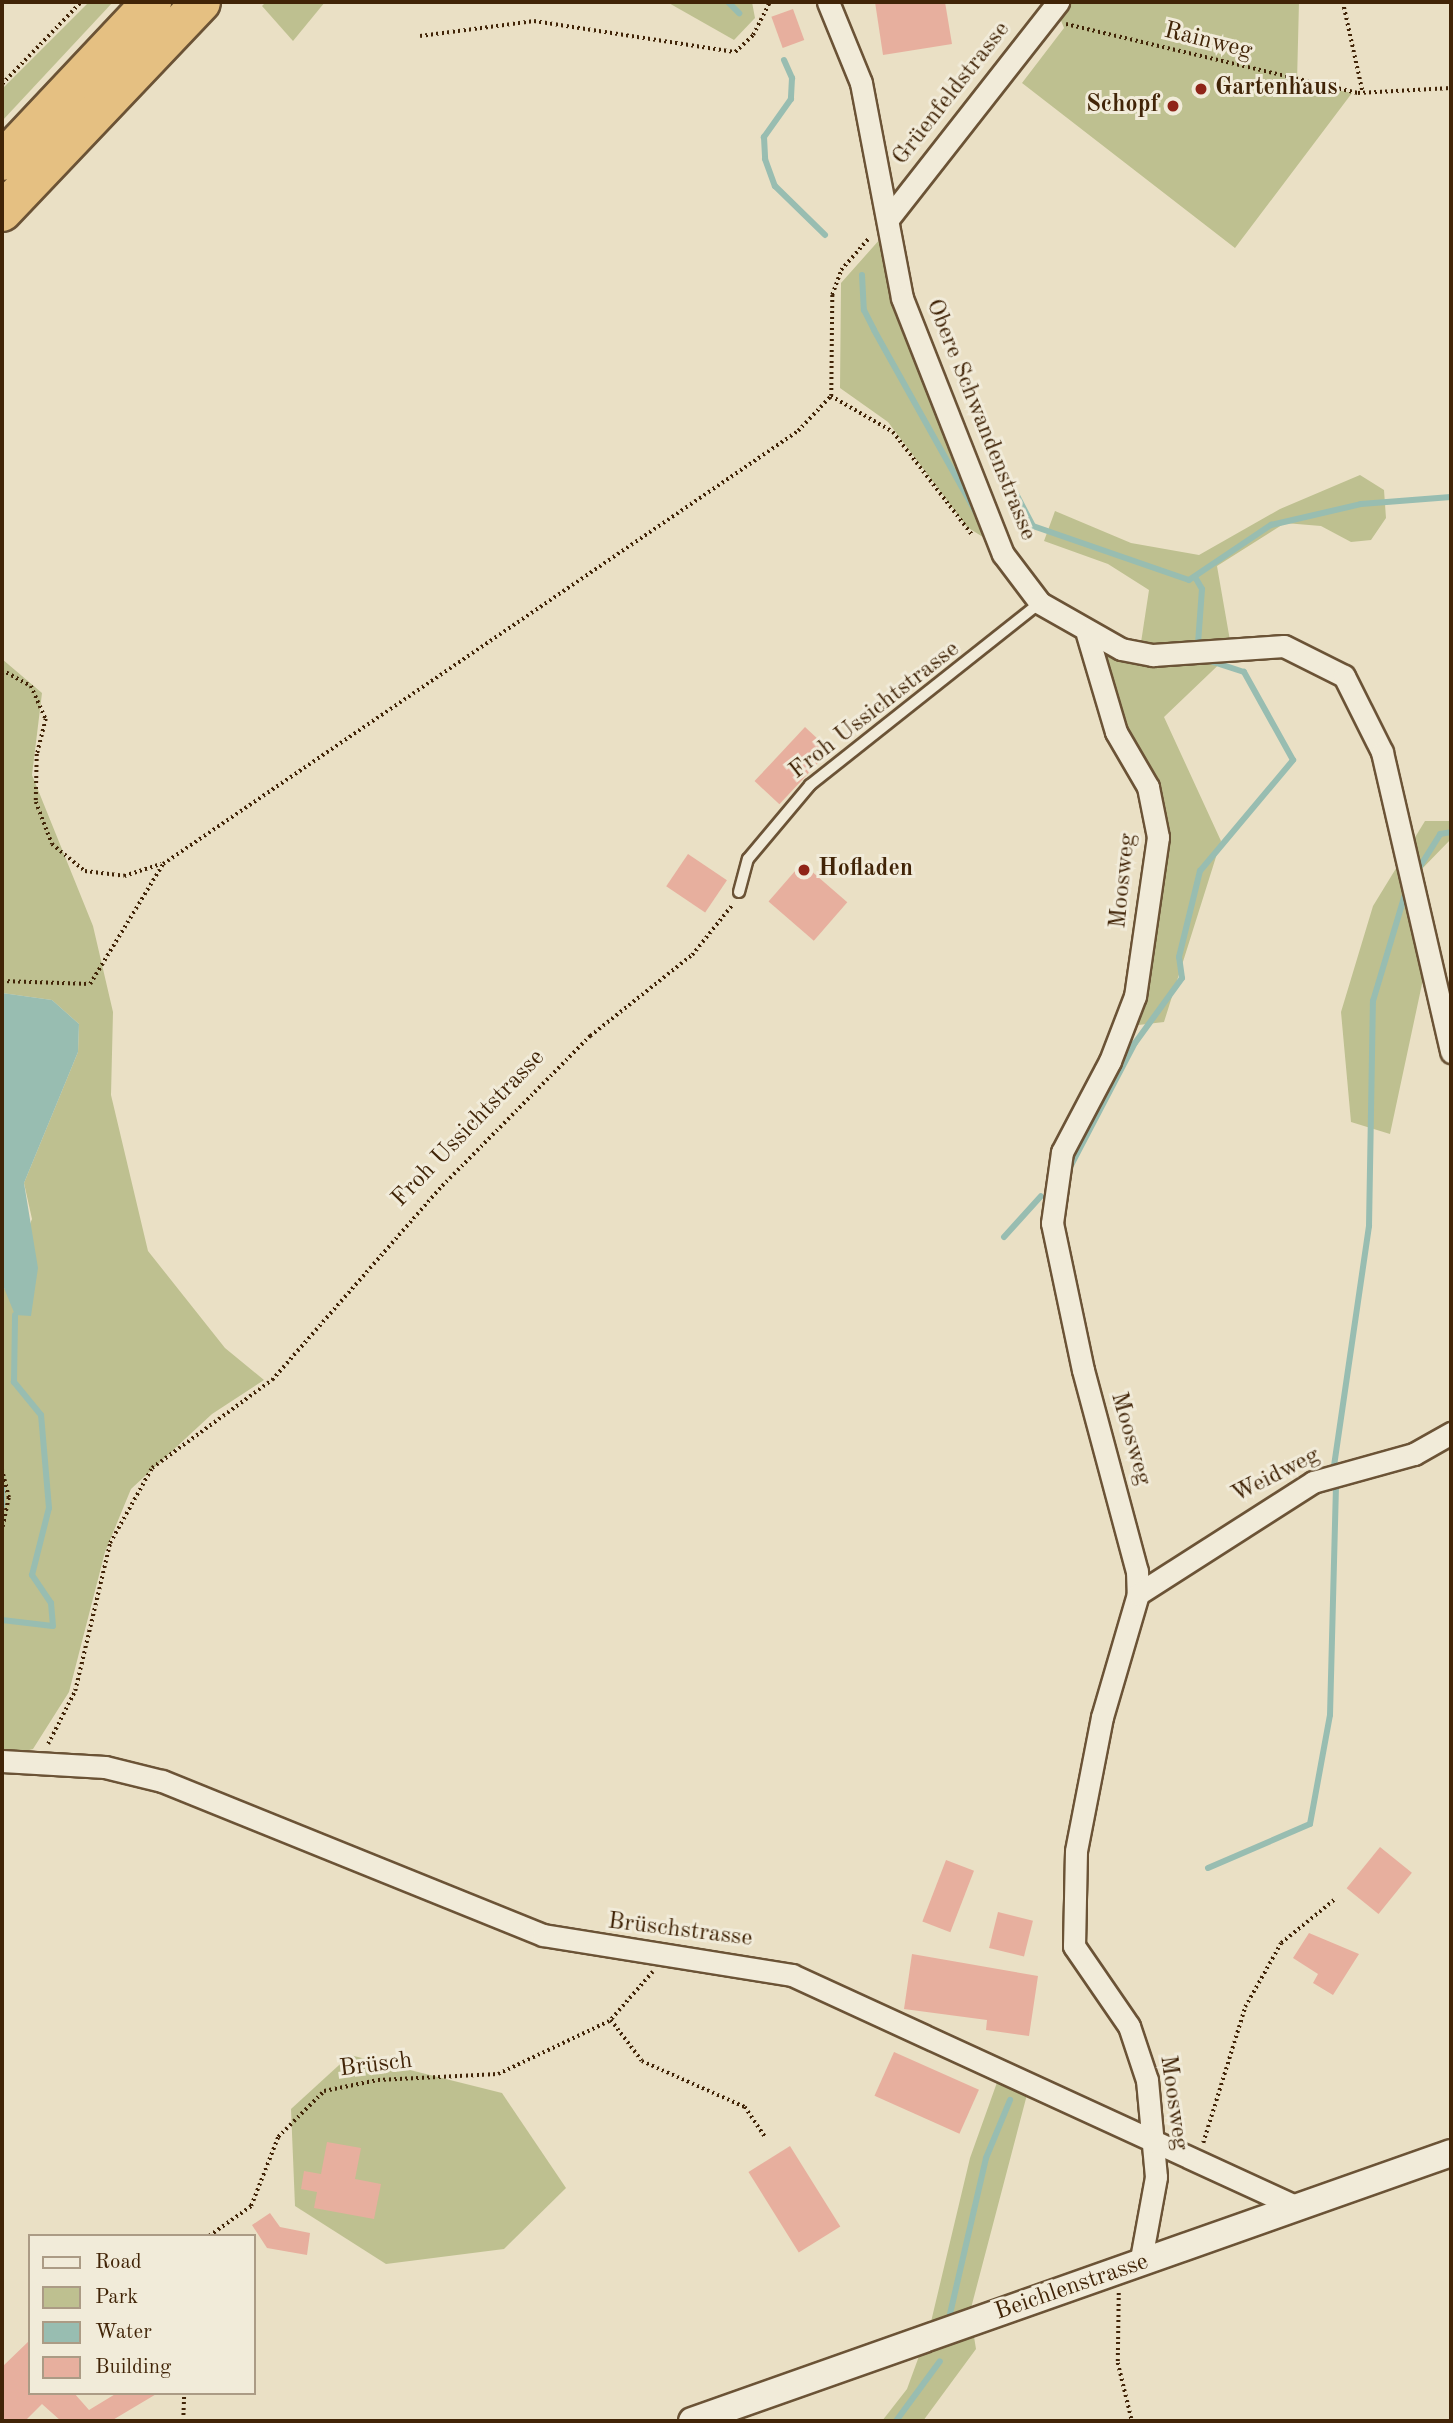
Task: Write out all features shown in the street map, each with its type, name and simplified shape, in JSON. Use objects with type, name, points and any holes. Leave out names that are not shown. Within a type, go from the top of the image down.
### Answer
[{"type":"highway","points":[[2,161],[152,2]]},
{"type":"highway","points":[[2,212],[201,2]]},
{"type":"street","name":"Obere Schwandenstrasse","points":[[828,2],[861,83],[902,298],[1003,554],[1040,603],[1087,634],[1153,655],[1284,646],[1344,676],[1382,752],[1451,1052]]},
{"type":"street","name":"Grüenfeldstrasse","points":[[888,219],[1058,2]]},
{"type":"street","name":"Moosweg","points":[[1087,634],[1116,732],[1148,787],[1158,836],[1135,996],[1110,1061],[1062,1152],[1052,1223],[1083,1370],[1132,1546],[1138,1594],[1087,1792],[1076,1851],[1074,1946],[1138,2046],[1154,2137],[1155,2187],[1130,2267]]},
{"type":"street","name":"Weidweg","points":[[1138,1594],[1312,1482],[1414,1454],[1451,1433]]},
{"type":"street","name":"Brüschstrasse","points":[[2,1761],[38,1761],[162,1781],[543,1935],[757,1966],[828,1988],[1154,2137],[1297,2207]]},
{"type":"street","name":"Beichlenstrasse","points":[[692,2421],[1451,2153]]},
{"type":"lane","name":"Froh Ussichtstrasse","points":[[738,892],[748,859],[810,785],[1040,603]]},
{"type":"path","points":[[2,84],[81,2]]},
{"type":"path","points":[[421,36],[534,21],[735,52],[753,35],[770,2]]},
{"type":"path","points":[[1343,2],[1363,93]]},
{"type":"path","name":"Rainweg","points":[[1044,19],[1363,93],[1451,88]]},
{"type":"path","points":[[2,670],[31,686],[46,719],[37,754],[36,802],[52,844],[85,871],[124,876],[163,864],[798,431],[831,396],[832,295],[841,270],[888,219]]},
{"type":"path","points":[[831,396],[892,432],[964,530],[1003,554]]},
{"type":"path","points":[[2,981],[90,984],[163,864]]},
{"type":"path","name":"Froh Ussichtstrasse","points":[[38,1761],[75,1690],[110,1543],[152,1468],[272,1380],[442,1186],[590,1036],[707,940],[738,892]]},
{"type":"path","points":[[2,1469],[9,1498],[2,1530]]},
{"type":"path","points":[[1197,2158],[1245,2007],[1280,1943],[1334,1900]]},
{"type":"path","name":"Brüsch","points":[[212,2234],[251,2206],[278,2137],[324,2091],[379,2080],[498,2074],[611,2020],[644,1989],[663,1954]]},
{"type":"path","points":[[611,2020],[642,2061],[745,2107],[766,2138]]},
{"type":"path","points":[[1130,2267],[1118,2363],[1132,2421]]},
{"type":"path","points":[[183,2421],[184,2395]]},
{"type":"green space","points":[[89,2],[113,2],[2,121],[2,89]]},
{"type":"green space","points":[[266,2],[325,2],[293,41],[262,6]]},
{"type":"green space","points":[[667,2],[752,2],[755,18],[734,40]]},
{"type":"green space","points":[[1067,2],[1299,2],[1297,82],[1352,93],[1235,248],[1022,83],[1064,28],[1058,13]]},
{"type":"green space","points":[[881,238],[994,544],[967,527],[888,422],[840,388],[841,283]]},
{"type":"green space","points":[[1360,475],[1384,490],[1386,518],[1371,540],[1351,542],[1321,526],[1285,523],[1217,566],[1232,652],[1164,717],[1221,841],[1164,1022],[1130,1026],[1162,835],[1093,642],[1140,649],[1149,590],[1108,564],[1044,541],[1055,511],[1131,543],[1199,555],[1280,509]]},
{"type":"green space","points":[[2,659],[42,693],[32,775],[93,926],[113,1012],[111,1095],[148,1251],[225,1348],[264,1380],[212,1414],[131,1489],[105,1552],[69,1692],[33,1749],[2,1757],[2,1283],[3,1292],[32,1219],[24,1183],[78,1052],[79,1024],[52,1000],[2,993]]},
{"type":"green space","points":[[1425,821],[1451,821],[1451,839],[1416,875],[1425,970],[1390,1134],[1351,1122],[1341,1012],[1373,906]]},
{"type":"green space","points":[[350,2055],[502,2093],[566,2188],[504,2249],[386,2264],[295,2206],[291,2109]]},
{"type":"green space","points":[[1000,2074],[1029,2087],[970,2312],[976,2349],[923,2421],[882,2421],[907,2389],[930,2326],[970,2158]]},
{"type":"water","points":[[2,993],[52,1000],[79,1024],[78,1052],[24,1183],[38,1268],[31,1316],[15,1315],[2,1283]]},
{"type":"building","points":[[875,2],[945,2],[952,44],[883,55]]},
{"type":"building","points":[[793,9],[804,40],[783,48],[771,17]]},
{"type":"building","points":[[805,727],[830,750],[779,804],[755,781]]},
{"type":"building","points":[[688,854],[727,880],[705,913],[666,886]]},
{"type":"building","points":[[802,863],[847,902],[814,941],[769,901]]},
{"type":"building","points":[[1380,1847],[1412,1873],[1379,1914],[1347,1888]]},
{"type":"building","points":[[946,1860],[974,1871],[950,1932],[922,1922]]},
{"type":"building","points":[[998,1912],[1033,1921],[1024,1957],[989,1948]]},
{"type":"building","points":[[1309,1933],[1359,1954],[1333,1995],[1313,1983],[1318,1974],[1293,1958]]},
{"type":"building","points":[[912,1954],[1038,1976],[1029,2036],[986,2030],[987,2020],[904,2009]]},
{"type":"building","points":[[894,2052],[979,2090],[959,2134],[874,2096]]},
{"type":"building","points":[[327,2142],[361,2148],[355,2179],[381,2184],[374,2219],[314,2208],[317,2192],[301,2189],[304,2171],[321,2174]]},
{"type":"building","points":[[790,2146],[840,2227],[799,2253],[748,2172]]},
{"type":"building","points":[[270,2213],[280,2227],[310,2233],[307,2255],[267,2248],[252,2225]]},
{"type":"building","points":[[28,2342],[28,2395],[76,2395],[89,2410],[114,2395],[155,2395],[111,2421],[61,2421],[42,2404],[25,2421],[2,2421],[2,2367]]},
{"type":"waterway","points":[[728,2],[739,13]]},
{"type":"waterway","points":[[784,60],[792,78],[791,99],[764,137],[765,159],[775,186],[825,235]]},
{"type":"waterway","points":[[862,275],[864,310],[978,516]]},
{"type":"waterway","points":[[1004,471],[1033,526],[1189,580],[1271,525],[1361,504],[1451,497]]},
{"type":"waterway","points":[[1195,577],[1202,589],[1198,643]]},
{"type":"waterway","points":[[1069,1169],[1135,1043],[1182,978],[1179,957],[1200,871],[1293,760],[1244,672],[1211,661]]},
{"type":"waterway","points":[[1419,868],[1440,834],[1451,832]]},
{"type":"waterway","points":[[1334,1466],[1369,1226],[1373,1001],[1407,888]]},
{"type":"waterway","points":[[1004,1237],[1041,1196]]},
{"type":"waterway","points":[[2,1620],[53,1626],[51,1603],[32,1575],[49,1508],[41,1415],[14,1382],[15,1315]]},
{"type":"waterway","points":[[1208,1868],[1310,1824],[1330,1715],[1336,1481]]},
{"type":"waterway","points":[[2,1488],[2,1506]]},
{"type":"waterway","points":[[950,2314],[986,2158],[1010,2100]]},
{"type":"waterway","points":[[896,2421],[940,2361]]},
{"type":"place","name":"Gartenhaus","points":[[1201,89]]},
{"type":"place","name":"Schopf","points":[[1173,106]]},
{"type":"place","name":"Hofladen","points":[[804,870]]}]
